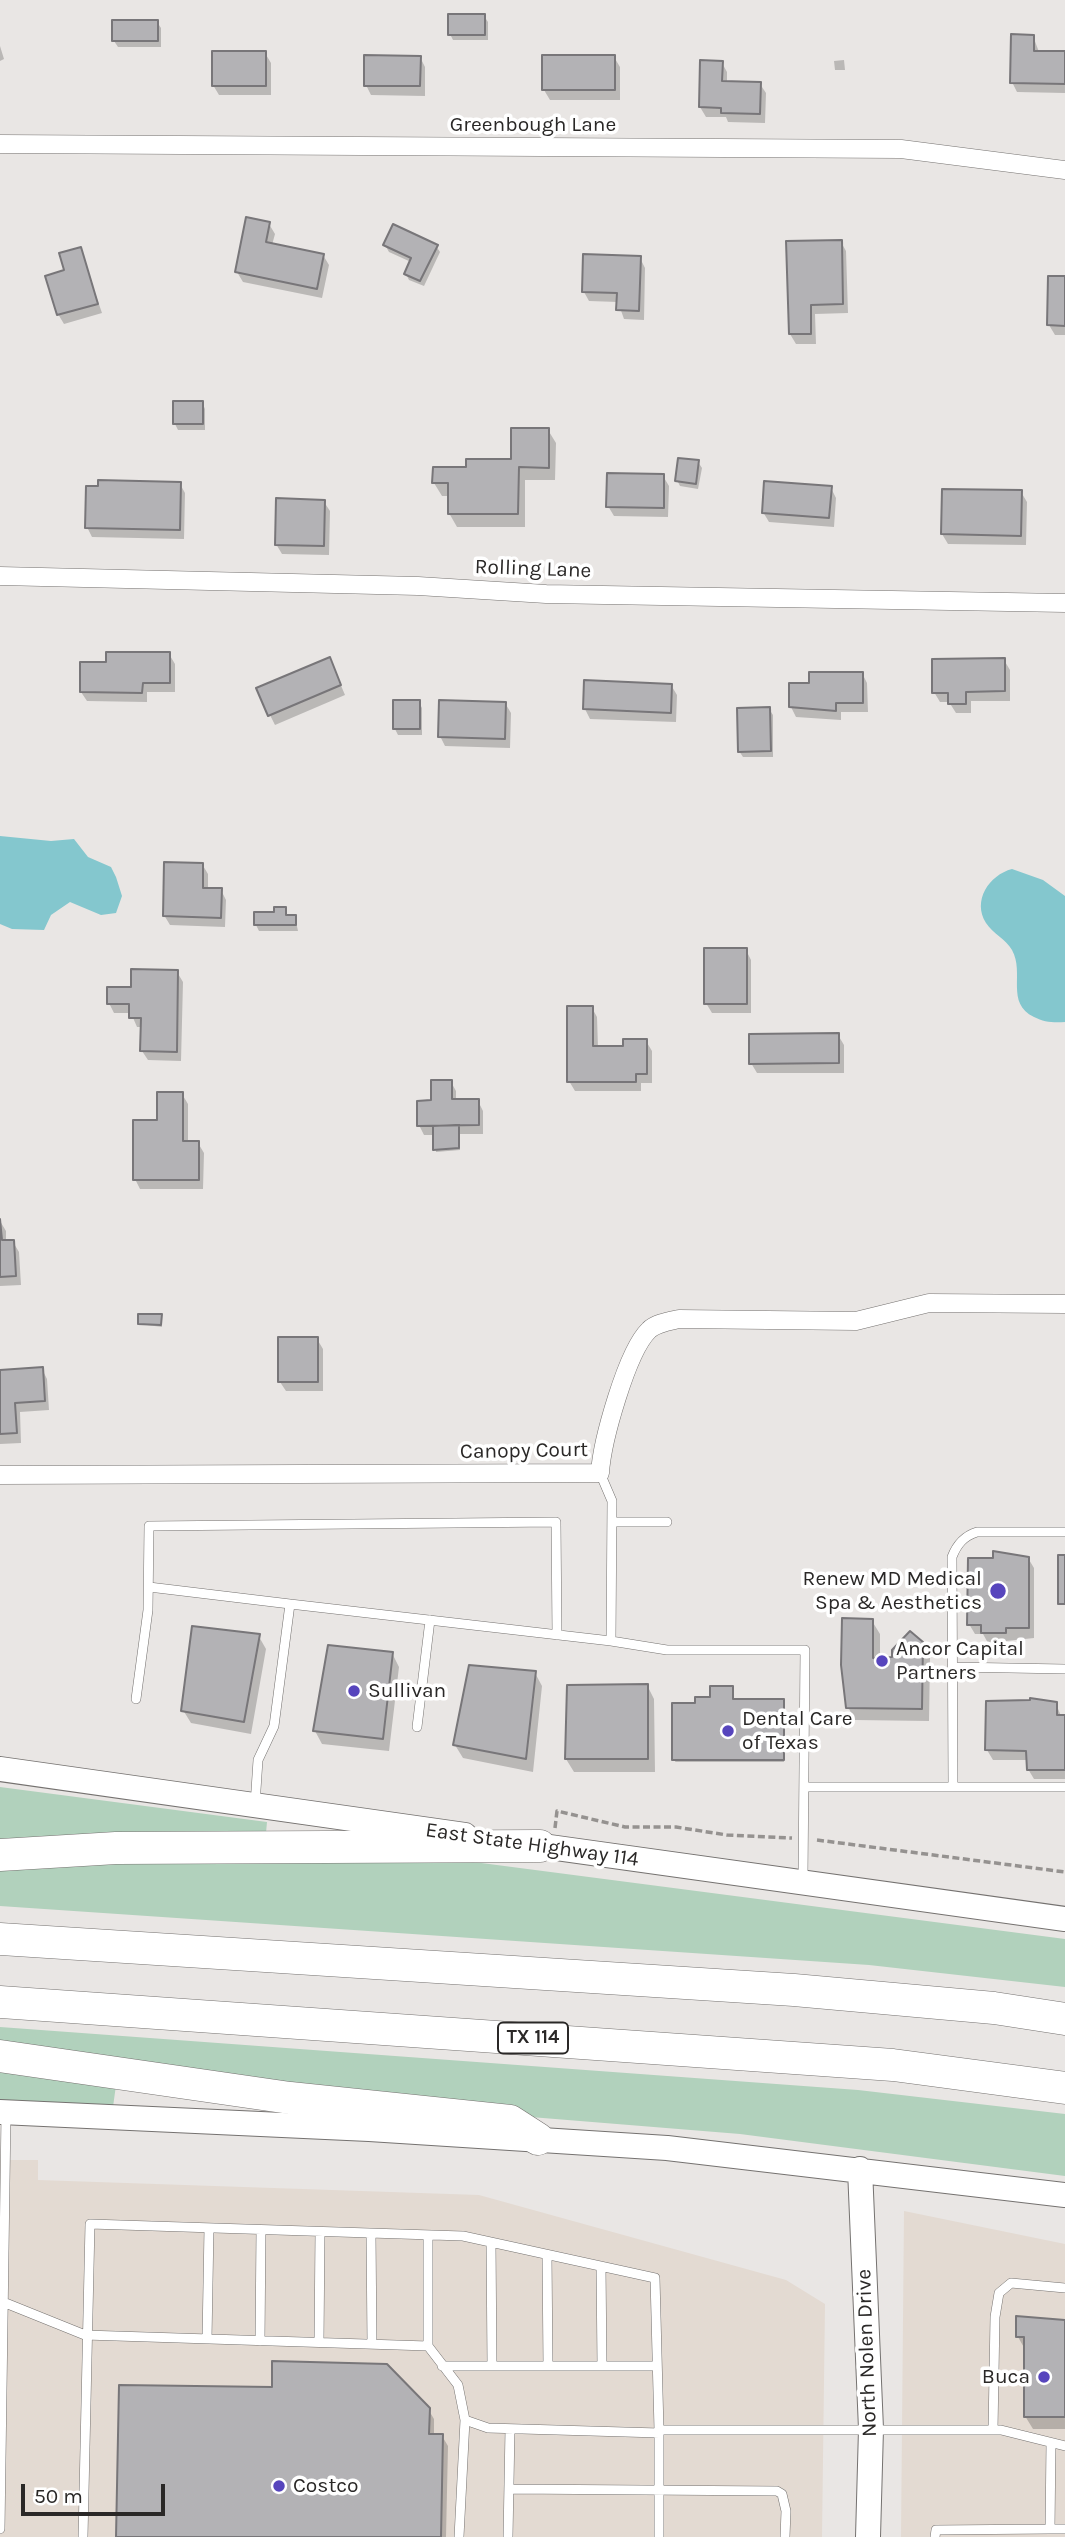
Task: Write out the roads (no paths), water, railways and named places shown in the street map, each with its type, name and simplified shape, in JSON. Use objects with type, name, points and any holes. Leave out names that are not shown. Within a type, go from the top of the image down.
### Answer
[{"type":"highway","points":[[0,1854],[116,1848],[540,1846]]},
{"type":"highway","points":[[0,1938],[794,1990],[993,2008],[1065,2019]]},
{"type":"highway","name":"TX 114","points":[[0,2002],[893,2064],[1065,2088]]},
{"type":"highway","points":[[0,2056],[290,2098],[510,2121],[538,2139]]},
{"type":"main road","name":"East State Highway 114","points":[[0,1769],[803,1884],[1058,1914]]},
{"type":"main road","points":[[3,2113],[538,2139],[667,2148],[1065,2195]]},
{"type":"main road","name":"North Nolen Drive","points":[[860,2169],[871,2429],[868,2537]]},
{"type":"street","name":"Greenbough Lane","points":[[0,144],[901,149],[1065,170]]},
{"type":"street","name":"Rolling Lane","points":[[0,576],[418,586],[546,594],[1065,603]]},
{"type":"street","name":"Canopy Court","points":[[0,1475],[600,1473],[601,1452],[635,1346],[651,1327],[679,1319],[856,1321],[929,1303],[1065,1304]]},
{"type":"lane","points":[[600,1473],[612,1501],[611,1641]]},
{"type":"lane","points":[[136,1699],[149,1587],[149,1526],[556,1522],[557,1634]]},
{"type":"lane","points":[[612,1522],[667,1522]]},
{"type":"lane","points":[[953,1786],[952,1557],[956,1547],[969,1535],[977,1532],[1065,1532]]},
{"type":"lane","points":[[149,1587],[557,1634],[667,1650],[805,1650],[803,1884]]},
{"type":"lane","points":[[255,1807],[258,1760],[274,1726],[290,1604]]},
{"type":"lane","points":[[417,1727],[430,1620]]},
{"type":"lane","points":[[953,1667],[1065,1669]]},
{"type":"lane","points":[[805,1787],[1065,1787]]},
{"type":"lane","points":[[0,2529],[3,2113]]},
{"type":"lane","points":[[83,2537],[85,2335],[90,2224],[463,2236],[655,2278],[659,2537]]},
{"type":"lane","points":[[207,2339],[209,2228]]},
{"type":"lane","points":[[260,2340],[261,2230]]},
{"type":"lane","points":[[319,2342],[320,2232]]},
{"type":"lane","points":[[371,2234],[372,2344]]},
{"type":"lane","points":[[428,2235],[428,2346],[458,2385],[464,2420],[459,2537]]},
{"type":"lane","points":[[491,2242],[492,2366]]},
{"type":"lane","points":[[547,2255],[548,2366]]},
{"type":"lane","points":[[601,2266],[602,2366]]},
{"type":"lane","points":[[993,2430],[995,2317],[999,2293],[1011,2283],[1065,2288]]},
{"type":"lane","points":[[3,2302],[85,2335],[428,2346]]},
{"type":"lane","points":[[442,2366],[657,2366]]},
{"type":"lane","points":[[464,2420],[488,2428],[659,2432],[993,2430],[1065,2446]]},
{"type":"lane","points":[[508,2537],[510,2429]]},
{"type":"lane","points":[[1050,2529],[1051,2443]]},
{"type":"lane","points":[[510,2489],[777,2491],[782,2494],[786,2511],[785,2537]]},
{"type":"lane","points":[[935,2537],[936,2530],[1065,2529]]},
{"type":"water","points":[[0,836],[51,841],[74,839],[88,857],[111,867],[122,896],[116,913],[101,915],[70,902],[51,915],[44,930],[12,929],[0,924]]},
{"type":"water","points":[[1012,869],[1043,880],[1065,896],[1065,1022],[1045,1021],[1025,1011],[1018,996],[1017,968],[1012,950],[989,927],[982,915],[985,890],[996,877]]},
{"type":"place","name":"Renew MD Medical Spa & Aesthetics","points":[[998,1591]]},
{"type":"place","name":"Ancor Capital Partners","points":[[882,1661]]},
{"type":"place","name":"Sullivan","points":[[354,1691]]},
{"type":"place","name":"Dental Care of Texas","points":[[728,1731]]},
{"type":"place","name":"Buca","points":[[1044,2377]]},
{"type":"place","name":"Costco","points":[[279,2486]]}]
